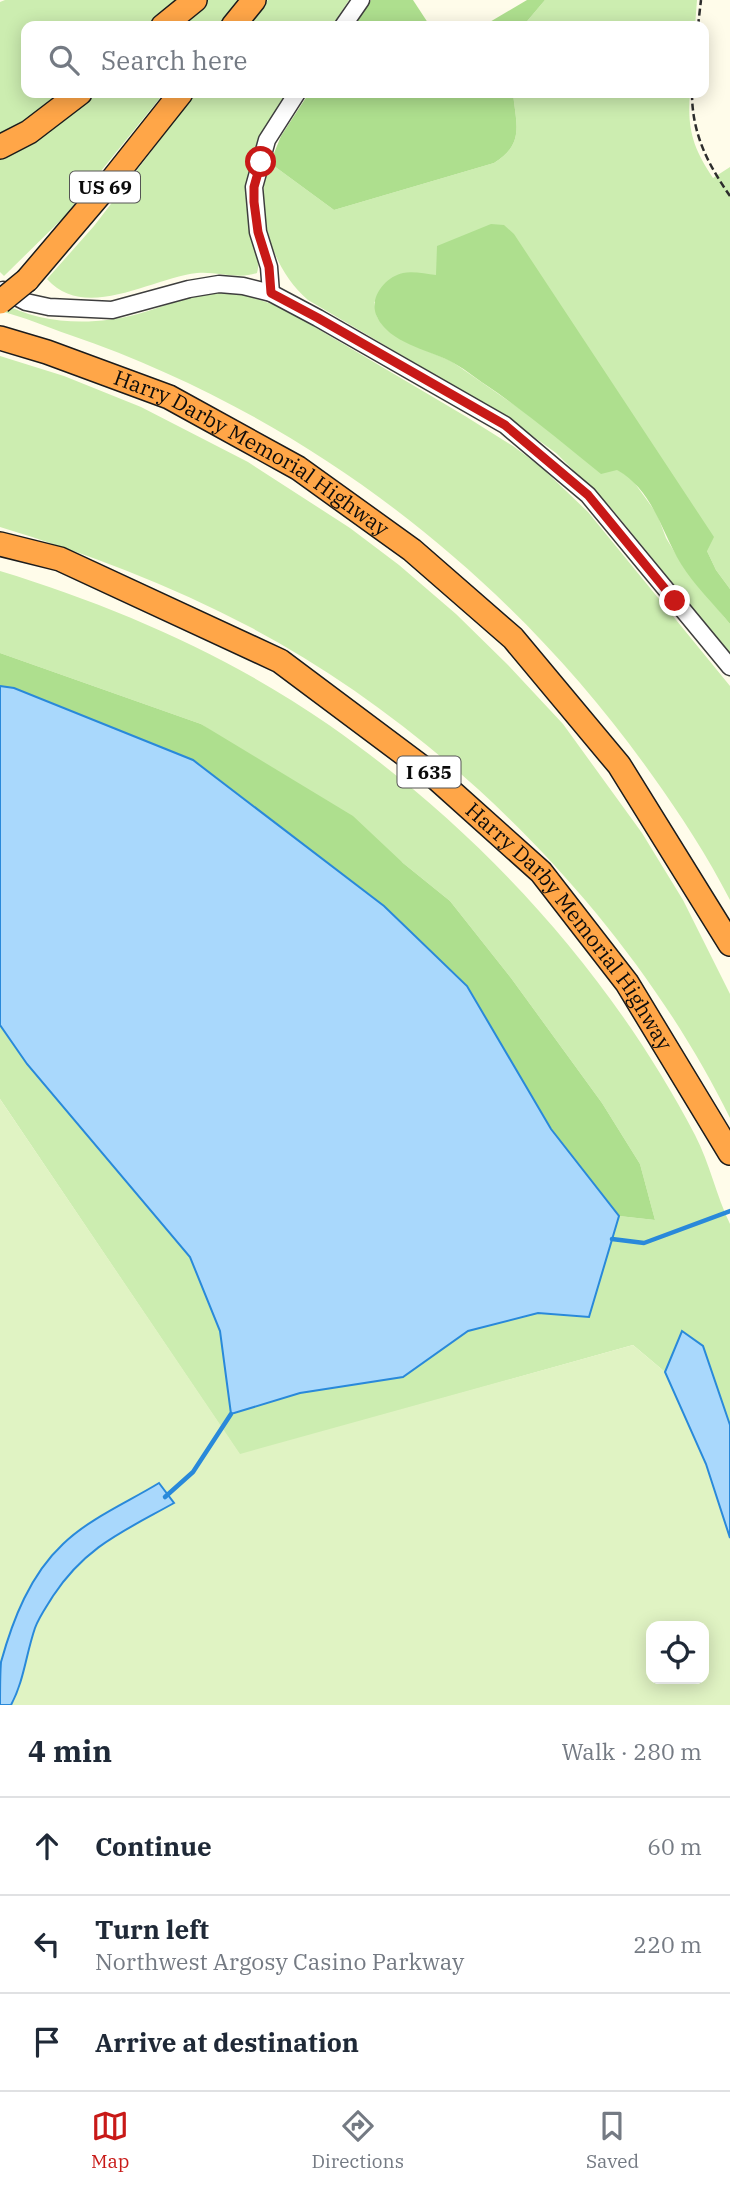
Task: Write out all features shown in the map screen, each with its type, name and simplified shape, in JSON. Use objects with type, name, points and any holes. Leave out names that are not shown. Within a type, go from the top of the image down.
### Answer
[{"type":"highway","points":[[169,21],[195,0]]},
{"type":"highway","points":[[237,21],[254,0]]},
{"type":"highway","points":[[0,147],[29,132],[73,98]]},
{"type":"highway","name":"US 69","points":[[0,302],[27,280],[177,98]]},
{"type":"highway","name":"Harry Darby Memorial Highway","points":[[0,338],[47,352],[169,397],[298,468],[412,550],[513,638],[619,765],[730,944]]},
{"type":"highway","name":"Harry Darby Memorial Highway","points":[[0,544],[60,559],[280,662],[435,777],[541,872],[627,983],[730,1153]]},
{"type":"street","points":[[346,21],[361,0]]},
{"type":"street","points":[[271,293],[269,267],[258,232],[254,187],[267,140],[294,98]]},
{"type":"street","points":[[0,289],[26,302],[75,310],[112,310],[189,289],[219,284],[243,286],[271,293],[505,425],[588,495],[730,667]]},
{"type":"path","points":[[699,21],[701,0]]},
{"type":"path","points":[[692,98],[694,124],[700,146],[730,196]]},
{"type":"green space","points":[[175,0],[152,21],[21,21],[21,98],[58,98],[0,136],[0,2]]},
{"type":"green space","points":[[206,0],[239,0],[222,21],[183,21]]},
{"type":"green space","points":[[268,0],[349,0],[335,21],[250,21]]},
{"type":"green space","points":[[371,0],[413,0],[427,21],[357,21]]},
{"type":"green space","points":[[527,0],[545,0],[527,21],[491,21]]},
{"type":"green space","points":[[545,0],[697,0],[695,21],[527,21]]},
{"type":"green space","points":[[89,98],[160,98],[63,218],[4,276],[0,272],[0,158]]},
{"type":"green space","points":[[192,98],[285,98],[264,132],[249,173],[248,203],[257,247],[257,273],[242,276],[197,273],[119,294],[80,297],[63,291],[47,279],[94,226]]},
{"type":"green space","points":[[306,98],[513,98],[516,124],[514,141],[504,156],[494,163],[334,210],[270,163],[281,136]]},
{"type":"green space","points":[[513,98],[690,98],[693,138],[713,178],[730,167],[730,589],[716,570],[707,551],[436,275],[374,302],[377,317],[387,330],[406,342],[451,361],[536,420],[631,478],[657,514],[666,538],[683,566],[730,624],[730,653],[612,509],[556,453],[505,416],[308,300],[290,280],[276,256],[264,216],[263,197],[270,163],[334,210],[494,163],[504,156],[514,141],[516,124]]},
{"type":"green space","points":[[491,224],[504,225],[514,234],[714,537],[707,551],[716,570],[730,589],[730,624],[686,572],[648,500],[629,478],[617,470],[601,474],[468,372],[450,361],[399,339],[383,326],[377,317],[377,296],[390,279],[407,272],[436,275],[437,246]]},
{"type":"green space","points":[[218,292],[239,293],[272,304],[465,416],[541,467],[588,512],[730,686],[730,900],[673,805],[596,701],[534,632],[467,568],[395,509],[319,456],[240,409],[156,369],[0,311],[0,302],[16,310],[50,319],[86,322],[121,318]]},
{"type":"green space","points":[[0,356],[64,376],[141,407],[248,462],[350,528],[399,565],[456,614],[508,665],[563,724],[642,833],[683,900],[730,994],[730,1118],[689,1044],[641,971],[587,902],[527,837],[463,776],[395,720],[323,670],[220,612],[127,571],[0,527]]},
{"type":"green space","points":[[0,571],[86,600],[170,635],[212,655],[291,700],[385,766],[489,858],[537,908],[623,1017],[661,1075],[695,1135],[730,1224],[730,1425],[703,1347],[682,1331],[665,1372],[633,1345],[240,1455],[0,1099],[0,1025],[27,1064],[190,1257],[220,1331],[231,1414],[300,1393],[403,1377],[467,1331],[538,1313],[588,1317],[619,1216],[655,1220],[640,1164],[602,1103],[511,978],[450,901],[403,863],[201,724],[0,653]]},
{"type":"green space","points":[[0,653],[201,724],[353,816],[403,863],[450,901],[511,978],[602,1103],[640,1164],[655,1220],[619,1216],[551,1129],[467,986],[384,906],[193,760],[14,688],[0,686]]},
{"type":"green space","points":[[0,1099],[240,1454],[633,1345],[665,1372],[706,1464],[730,1538],[730,1705],[0,1705]]},
{"type":"water","points":[[0,686],[14,688],[193,760],[384,906],[467,986],[551,1129],[619,1216],[589,1317],[538,1313],[468,1331],[403,1377],[300,1393],[231,1414],[220,1331],[190,1257],[27,1064],[0,1025]]},
{"type":"water","points":[[682,1331],[703,1346],[730,1425],[730,1538],[706,1464],[665,1372]]},
{"type":"water","points":[[159,1483],[174,1503],[107,1541],[79,1564],[66,1579],[37,1624],[11,1705],[0,1705],[1,1662],[17,1614],[41,1569],[63,1544],[85,1526]]},
{"type":"waterway","points":[[612,1239],[644,1243],[730,1211]]},
{"type":"waterway","points":[[165,1497],[193,1472],[231,1414]]},
{"type":"route","points":[[261,162],[254,187],[254,202],[258,232],[269,267],[271,293],[505,425],[588,495],[675,601]]}]
